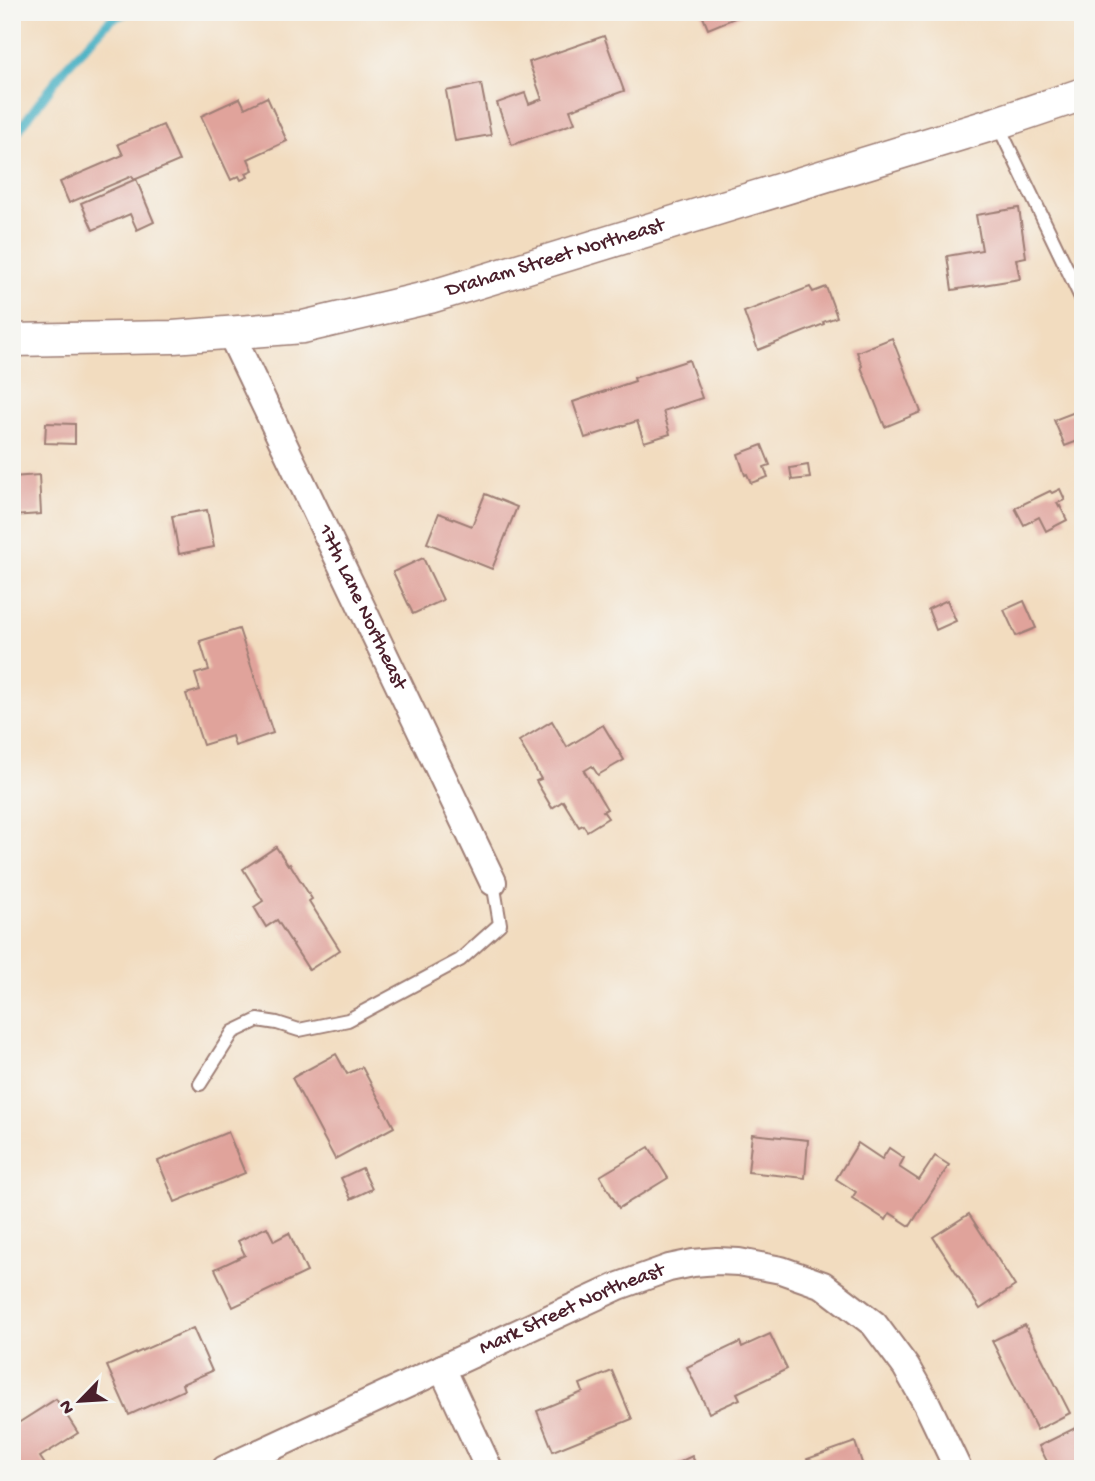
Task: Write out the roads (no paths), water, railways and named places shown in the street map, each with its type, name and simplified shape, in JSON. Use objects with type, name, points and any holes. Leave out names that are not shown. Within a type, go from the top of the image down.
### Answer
[{"type":"street","name":"Draham Street Northeast","points":[[12,340],[173,337],[303,327],[430,297],[997,123],[1083,94]]},
{"type":"street","name":"17th Lane Northeast","points":[[231,334],[493,882]]},
{"type":"street","name":"Mark Street Northeast","points":[[225,1469],[619,1286],[669,1268],[716,1261],[739,1262],[781,1270],[823,1285],[874,1324],[906,1367],[958,1469]]},
{"type":"street","points":[[442,1368],[489,1469]]},
{"type":"lane","points":[[997,123],[1083,302]]},
{"type":"lane","points":[[200,1084],[233,1032],[258,1020],[299,1030],[348,1020],[460,960],[500,924],[493,882]]},
{"type":"waterway","points":[[12,139],[66,67],[110,20],[128,12]]}]
